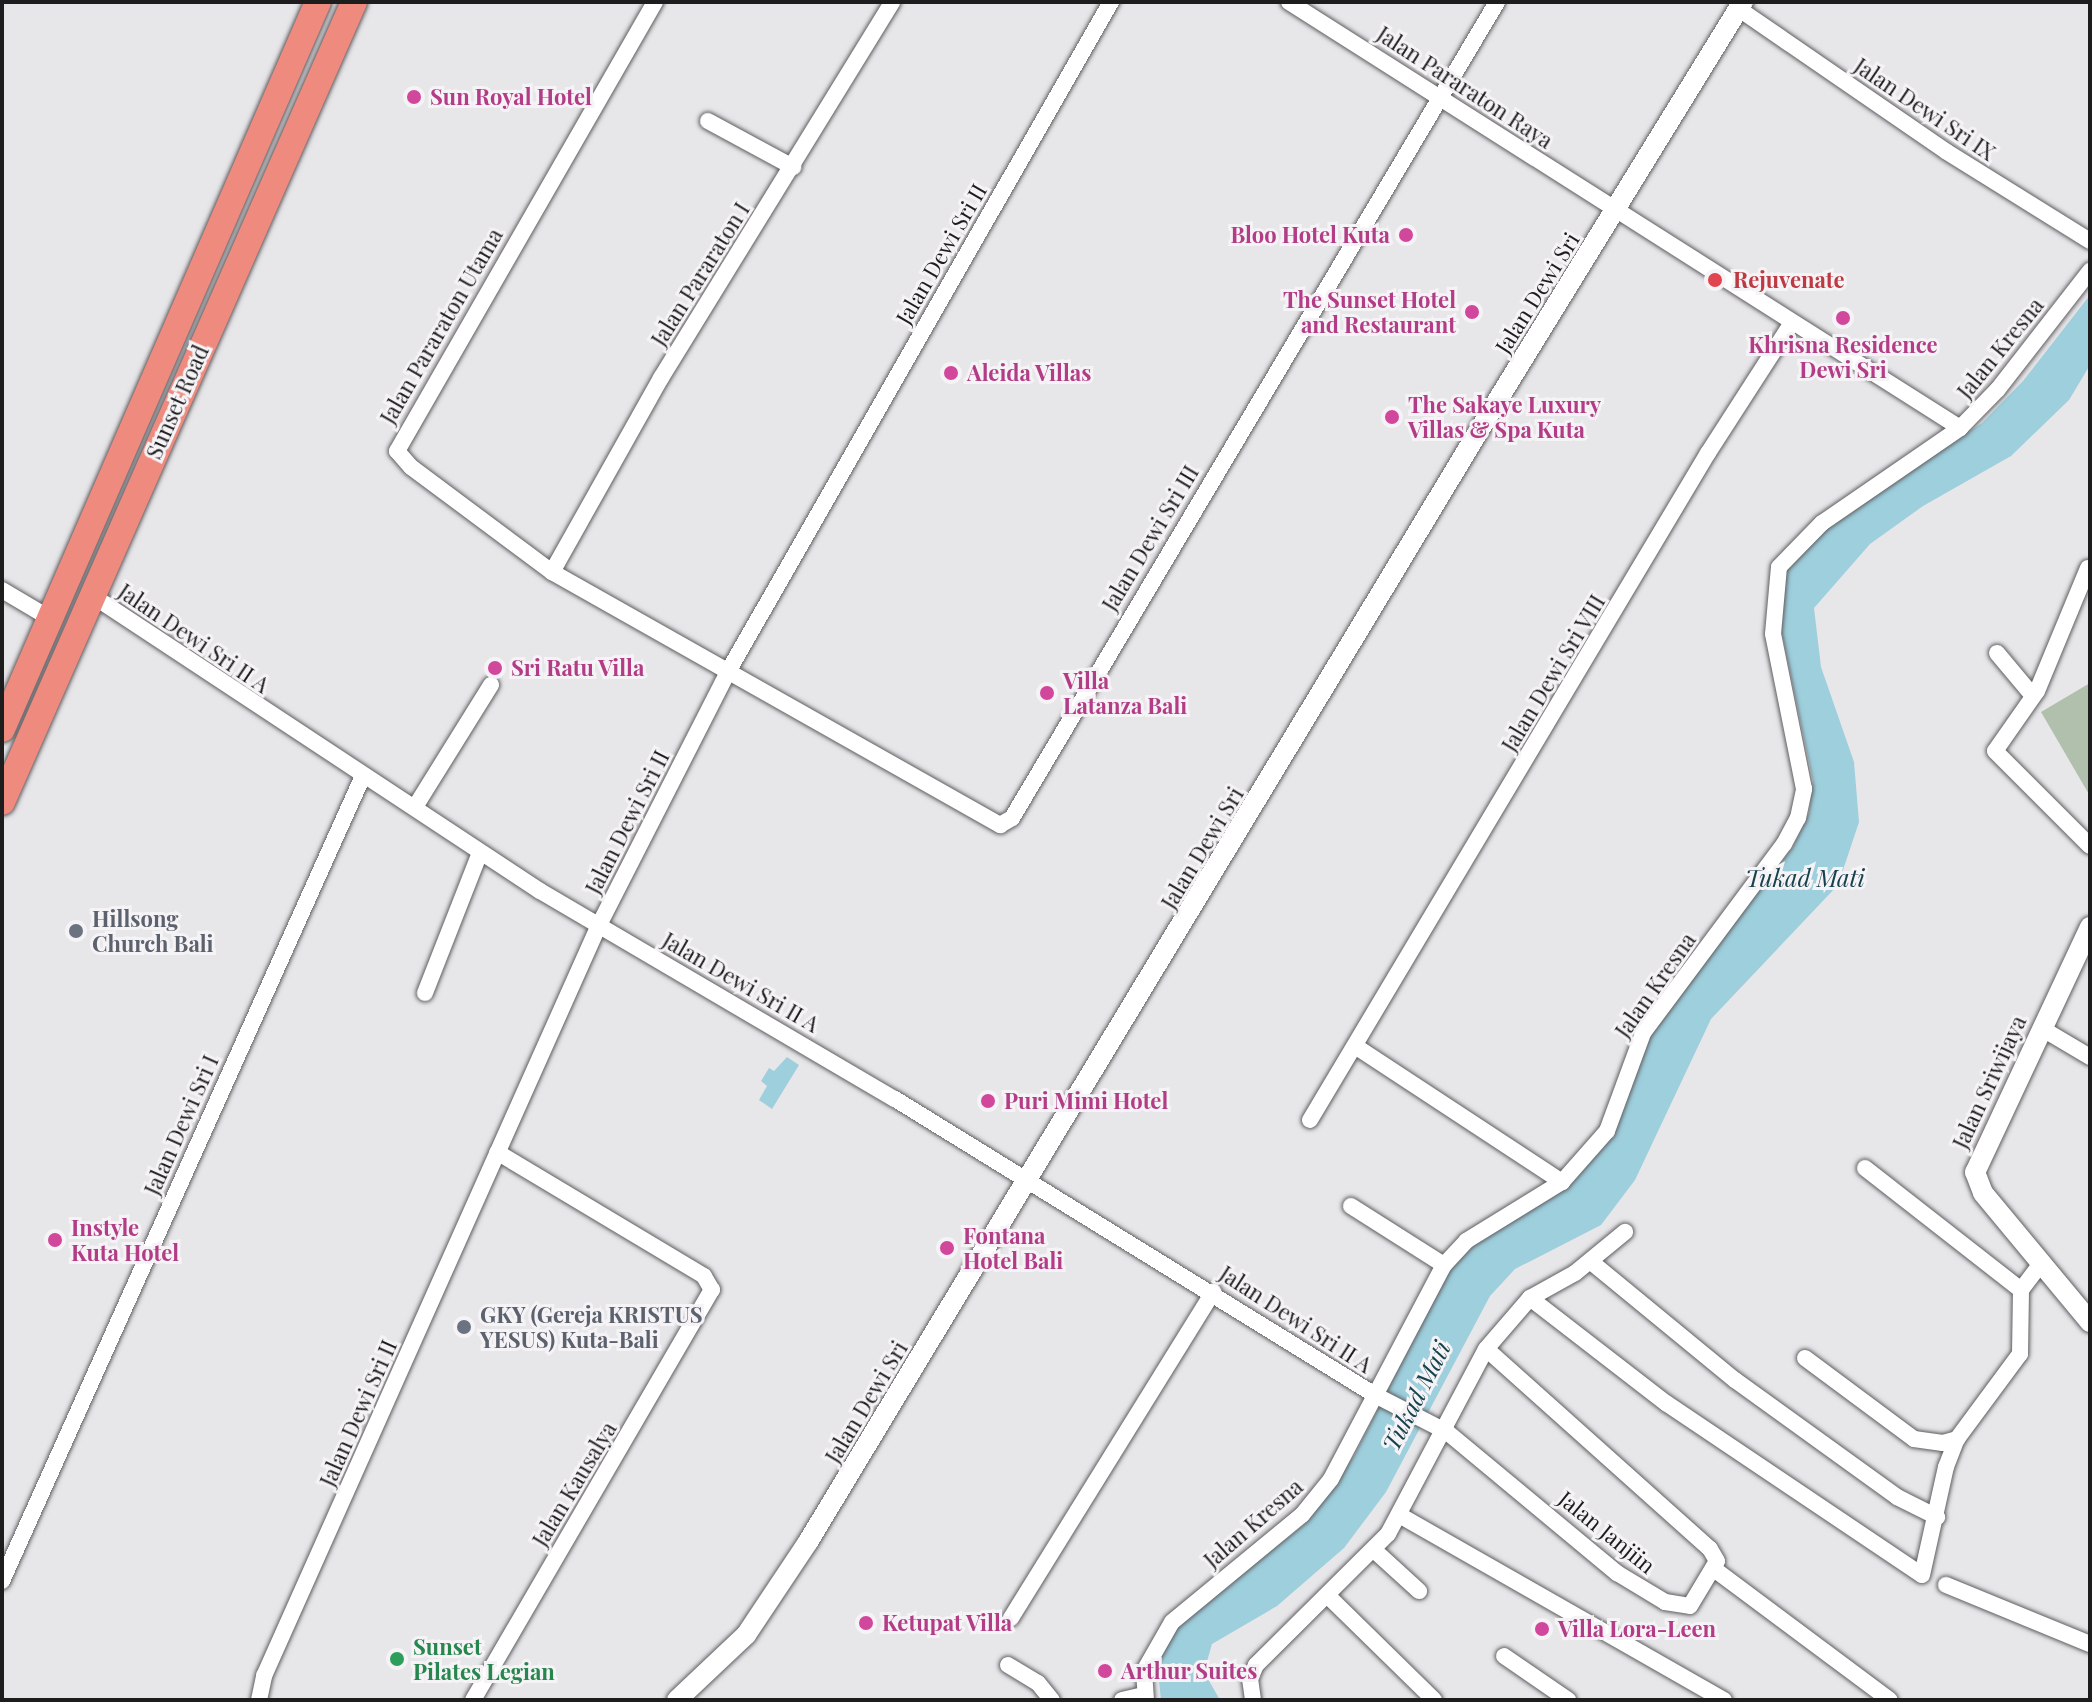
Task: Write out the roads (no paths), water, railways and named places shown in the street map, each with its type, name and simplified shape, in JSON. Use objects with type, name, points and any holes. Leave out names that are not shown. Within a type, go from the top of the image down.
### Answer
[{"type":"highway","name":"Sunset Road","points":[[2,729],[318,2]]},
{"type":"highway","name":"Sunset Road","points":[[2,802],[354,2]]},
{"type":"street","name":"Jalan Pararaton Utama","points":[[655,2],[398,443],[403,461],[552,572],[729,670]]},
{"type":"street","name":"Jalan Pararaton I","points":[[552,572],[661,378],[892,2]]},
{"type":"street","name":"Jalan Dewi Sri II","points":[[259,1700],[264,1676],[599,925],[729,670],[1111,2]]},
{"type":"street","name":"Jalan Pararaton Raya","points":[[1289,2],[1442,95],[1791,324],[1960,428]]},
{"type":"street","name":"Jalan Dewi Sri III","points":[[729,670],[990,822],[1007,824],[1497,2]]},
{"type":"street","name":"Jalan Dewi Sri","points":[[677,1700],[728,1656],[764,1610],[1741,6]]},
{"type":"street","name":"Jalan Dewi Sri IX","points":[[1741,6],[1947,152],[2090,241]]},
{"type":"street","points":[[708,121],[793,167]]},
{"type":"street","name":"Jalan Kresna","points":[[1145,1697],[1144,1671],[1161,1636],[1302,1515],[1331,1479],[1444,1265],[1466,1241],[1562,1182],[1617,1114],[1643,1033],[1759,881],[1798,818],[1804,789],[1802,756],[1773,634],[1779,567],[1822,523],[1960,428],[1998,389],[2090,271]]},
{"type":"street","name":"Jalan Dewi Sri VIII","points":[[1310,1120],[1708,453],[1791,324]]},
{"type":"street","points":[[2088,568],[2033,696],[1995,747],[1996,755],[2090,846]]},
{"type":"street","points":[[2,590],[51,619]]},
{"type":"street","name":"Jalan Dewi Sri II A","points":[[93,596],[480,853],[1029,1179],[1377,1396],[1444,1430]]},
{"type":"street","points":[[1997,653],[2033,696]]},
{"type":"street","points":[[415,807],[491,685]]},
{"type":"street","name":"Jalan Dewi Sri I","points":[[2,1581],[363,776]]},
{"type":"street","points":[[425,993],[480,853]]},
{"type":"street","name":"Jalan Sriwijaya","points":[[2090,927],[1975,1172],[1983,1193],[2090,1322]]},
{"type":"street","points":[[2041,1028],[2090,1057]]},
{"type":"street","points":[[1355,1046],[1562,1182]]},
{"type":"street","name":"Jalan Kausalya","points":[[473,1700],[712,1290],[704,1276],[497,1152]]},
{"type":"street","points":[[1865,1168],[2021,1290]]},
{"type":"street","points":[[1351,1206],[1444,1265]]},
{"type":"street","points":[[1253,1700],[1250,1679],[1256,1665],[1329,1597],[1374,1550],[1401,1516],[1486,1349],[1530,1298],[1590,1261],[1625,1232]]},
{"type":"street","points":[[1590,1261],[1735,1380],[1897,1497],[1937,1517]]},
{"type":"street","points":[[1530,1298],[1666,1403],[1922,1575],[1946,1467],[1957,1439],[2020,1354],[2021,1290],[2041,1263]]},
{"type":"street","points":[[1011,1618],[1213,1292]]},
{"type":"street","points":[[1486,1349],[1710,1549],[1717,1561],[1714,1569],[1890,1700]]},
{"type":"street","points":[[1805,1358],[1914,1439],[1943,1443],[1957,1439]]},
{"type":"street","name":"Jalan Janjiin","points":[[1444,1430],[1617,1573],[1665,1602],[1690,1606],[1714,1569]]},
{"type":"street","points":[[1401,1516],[1724,1700]]},
{"type":"street","points":[[1374,1550],[1419,1591]]},
{"type":"street","points":[[1946,1585],[2090,1644]]},
{"type":"street","points":[[1329,1597],[1434,1700]]},
{"type":"street","points":[[1504,1656],[1568,1700]]},
{"type":"street","points":[[1008,1665],[1038,1683],[1052,1700]]},
{"type":"street","points":[[1122,1700],[1145,1697]]},
{"type":"water","name":"Tukad Mati","points":[[2090,295],[2090,365],[2069,400],[2011,456],[1923,506],[1870,544],[1814,608],[1821,667],[1854,762],[1859,822],[1838,885],[1711,1019],[1635,1180],[1601,1225],[1515,1269],[1490,1296],[1386,1492],[1344,1548],[1277,1606],[1212,1644],[1204,1672],[1220,1700],[1161,1700],[1157,1661],[1175,1625],[1305,1524],[1354,1456],[1447,1273],[1471,1243],[1617,1127],[1647,1036],[1793,847],[1809,813],[1813,781],[1776,605],[1778,577],[1829,522],[1982,423],[2023,381]]},
{"type":"water","points":[[787,1057],[799,1065],[772,1109],[759,1100],[767,1086],[761,1081],[769,1068],[774,1071]]},
{"type":"place","name":"Sun Royal Hotel","points":[[414,97]]},
{"type":"place","name":"Bloo Hotel Kuta","points":[[1406,235]]},
{"type":"place","name":"Rejuvenate","points":[[1715,280]]},
{"type":"place","name":"The Sunset Hotel and Restaurant","points":[[1472,312]]},
{"type":"place","name":"Khrisna Residence Dewi Sri","points":[[1843,318]]},
{"type":"place","name":"Aleida Villas","points":[[951,373]]},
{"type":"place","name":"The Sakaye Luxury Villas & Spa Kuta","points":[[1392,417]]},
{"type":"place","name":"Sri Ratu Villa","points":[[495,668]]},
{"type":"place","name":"Villa Latanza Bali","points":[[1047,693]]},
{"type":"place","name":"Hillsong Church Bali","points":[[76,931]]},
{"type":"place","name":"Puri Mimi Hotel","points":[[988,1101]]},
{"type":"place","name":"Instyle Kuta Hotel","points":[[55,1240]]},
{"type":"place","name":"Fontana Hotel Bali","points":[[947,1248]]},
{"type":"place","name":"GKY (Gereja KRISTUS YESUS) Kuta-Bali","points":[[464,1327]]},
{"type":"place","name":"Ketupat Villa","points":[[866,1623]]},
{"type":"place","name":"Villa Lora-Leen","points":[[1542,1629]]},
{"type":"place","name":"Sunset Pilates Legian","points":[[397,1659]]},
{"type":"place","name":"Arthur Suites","points":[[1105,1671]]}]
